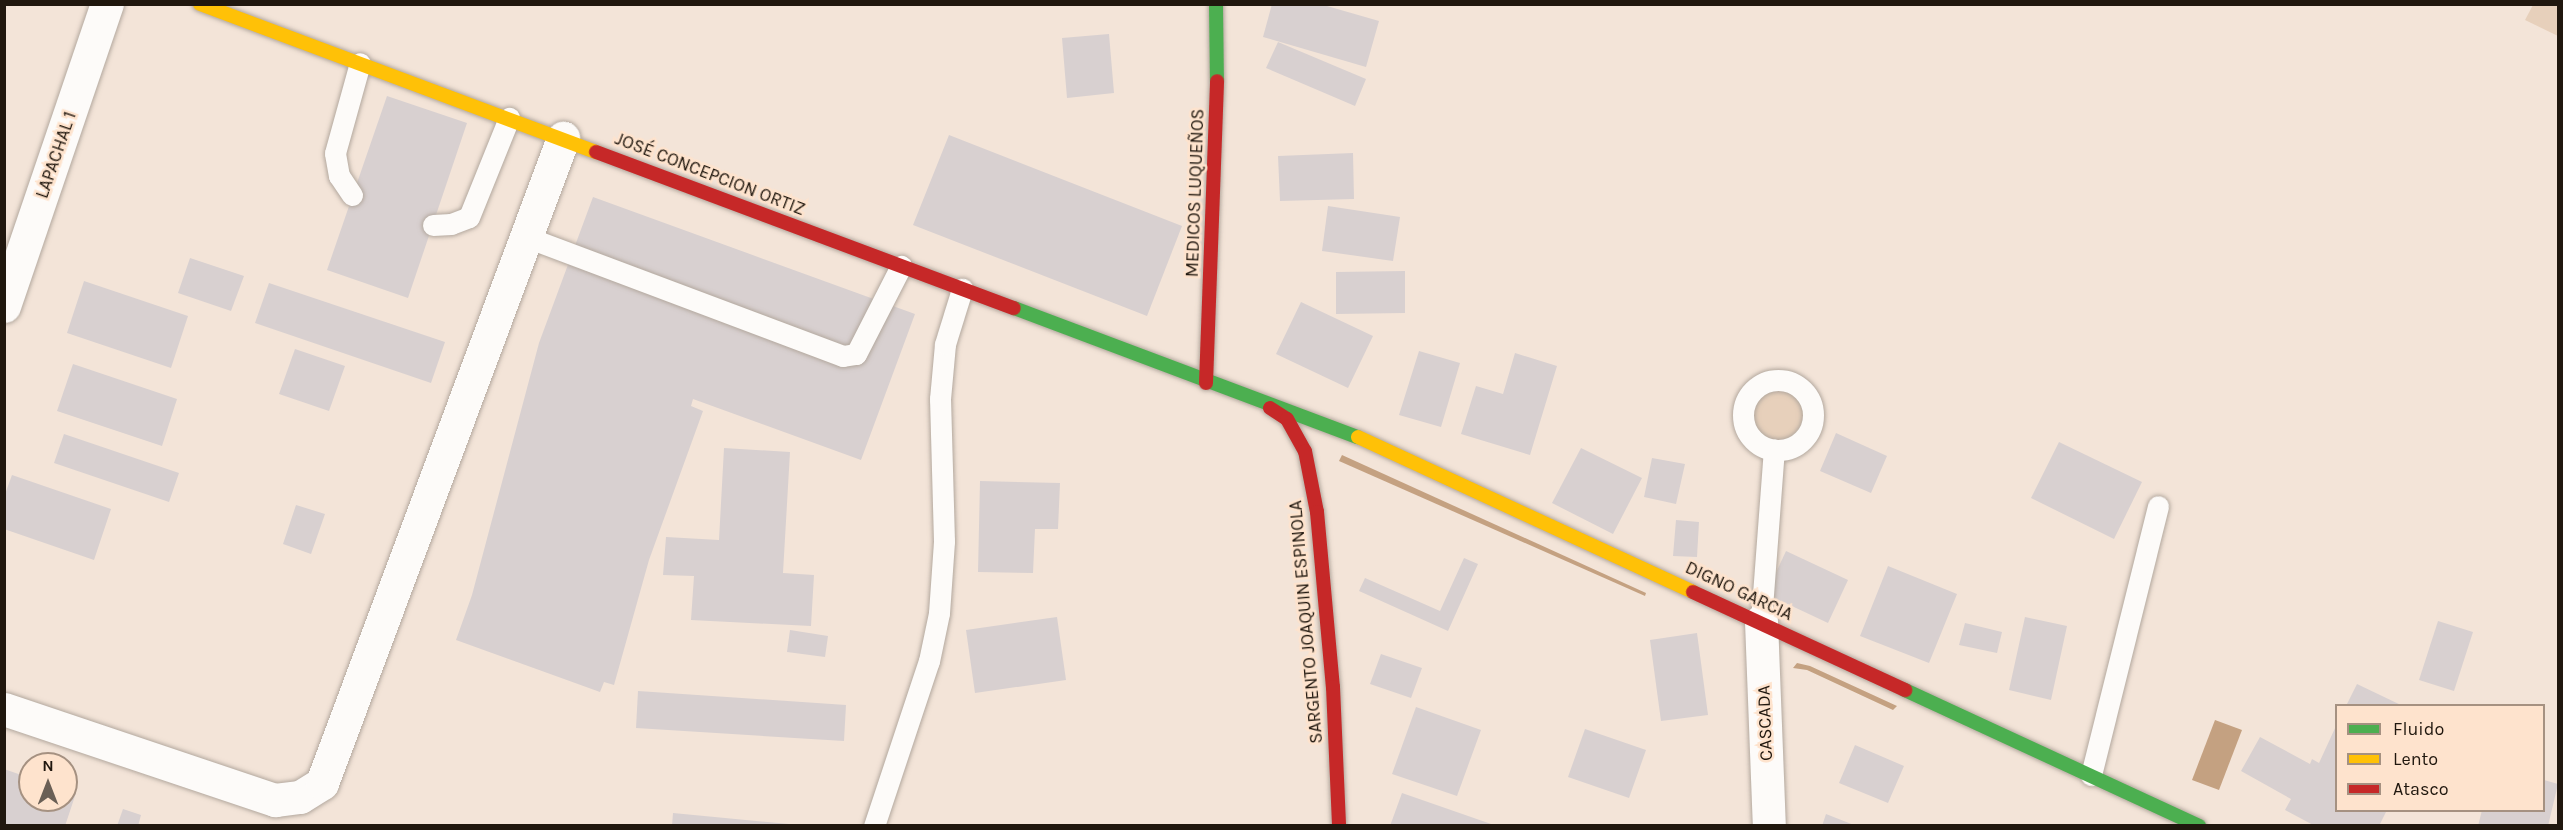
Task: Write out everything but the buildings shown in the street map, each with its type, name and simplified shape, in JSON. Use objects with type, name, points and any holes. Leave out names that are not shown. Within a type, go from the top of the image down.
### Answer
[{"type":"street","name":"LAPACHAL 1","points":[[4,306],[108,4]]},
{"type":"street","name":"JOSÉ CONCEPCION ORTIZ","points":[[200,4],[563,138],[1258,401]]},
{"type":"street","name":"MEDICOS LUQUEÑOS","points":[[1206,383],[1218,52],[1216,4]]},
{"type":"street","points":[[4,709],[275,800],[300,797],[318,787],[529,238],[563,138]]},
{"type":"street","name":"DIGNO GARCIA","points":[[1258,401],[1350,433],[2199,825]]},
{"type":"street","name":"SARGENTO JOAQUIN ESPINOLA","points":[[1258,401],[1287,419],[1300,443],[1317,512],[1333,687],[1339,825]]},
{"type":"street","name":"CASCADA","points":[[1761,621],[1769,825]]},
{"type":"lane","points":[[352,195],[339,176],[335,153],[360,63]]},
{"type":"lane","points":[[433,225],[451,224],[469,217],[509,118]]},
{"type":"lane","points":[[529,238],[843,356],[855,354],[901,266]]},
{"type":"lane","points":[[874,825],[929,661],[939,613],[944,541],[940,399],[945,344],[962,290]]},
{"type":"lane","points":[[1761,621],[1774,450]]},
{"type":"lane","points":[[2091,775],[2158,506]]},
{"type":"shaded area","points":[[2533,5],[2558,5],[2558,36],[2525,20]]},
{"type":"shaded area","points":[[1777,388],[1791,392],[1799,400],[1803,414],[1799,428],[1791,436],[1777,440],[1763,436],[1755,428],[1751,414],[1755,400],[1763,392]]},
{"type":"shaded area","points":[[1342,455],[1646,593],[1645,596],[1339,461]]},
{"type":"shaded area","points":[[1797,663],[1810,666],[1897,706],[1893,710],[1807,670],[1793,668]]},
{"type":"shaded area","points":[[2215,720],[2242,730],[2219,790],[2192,780]]},
{"type":"traffic: fast","points":[[1216,4],[1217,81]]},
{"type":"traffic: fast","points":[[1014,308],[1358,437]]},
{"type":"traffic: fast","points":[[1905,690],[2199,826]]},
{"type":"traffic: slow","points":[[200,4],[596,152]]},
{"type":"traffic: slow","points":[[1358,437],[1693,592]]},
{"type":"traffic: jam","points":[[1206,383],[1217,81]]},
{"type":"traffic: jam","points":[[596,152],[1014,308]]},
{"type":"traffic: jam","points":[[1270,408],[1287,419],[1305,451],[1317,512],[1333,687],[1339,826]]},
{"type":"traffic: jam","points":[[1693,592],[1905,690]]}]
